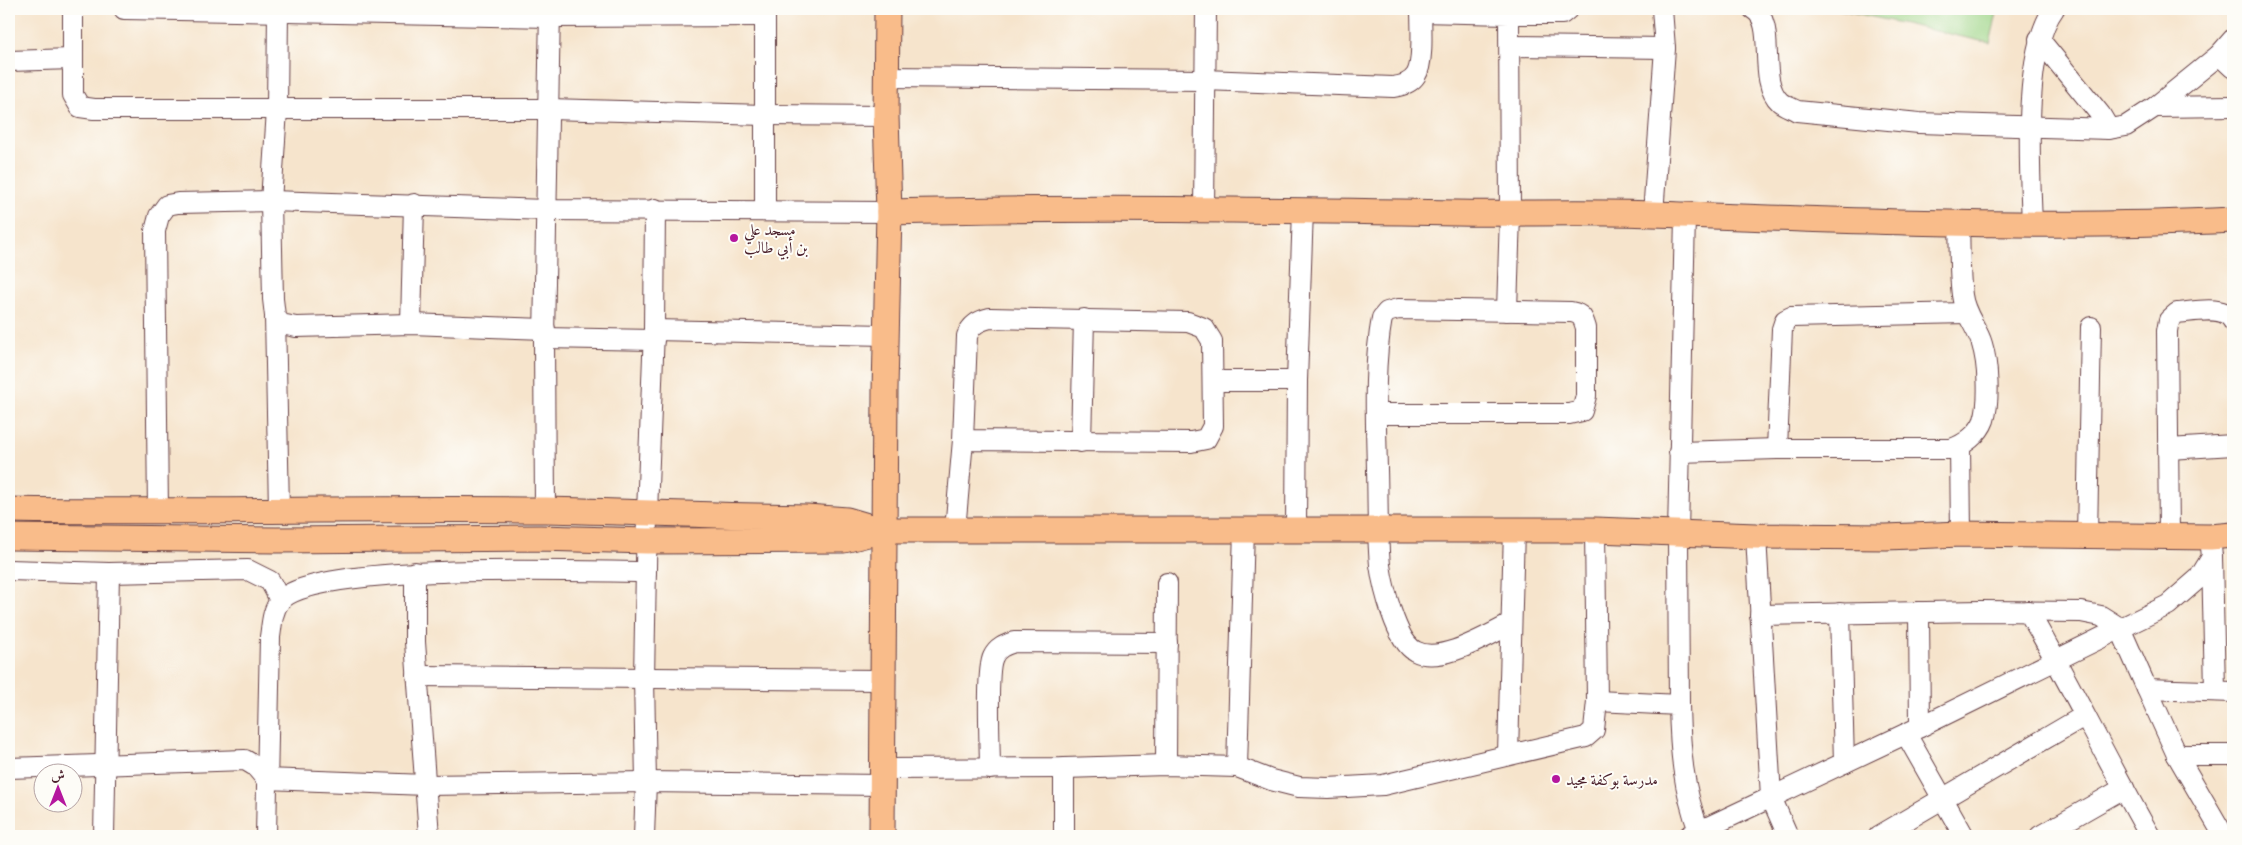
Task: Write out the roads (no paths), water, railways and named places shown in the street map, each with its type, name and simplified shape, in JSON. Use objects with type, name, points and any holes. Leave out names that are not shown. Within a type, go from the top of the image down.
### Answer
[{"type":"main road","points":[[882,836],[886,335],[889,212],[886,116],[888,9]]},
{"type":"main road","points":[[889,212],[1037,208],[1302,210],[1510,214],[1652,214],[2032,224],[2233,220]]},
{"type":"main road","points":[[9,510],[158,512],[545,510],[807,517],[847,520],[884,530]]},
{"type":"main road","points":[[9,537],[276,540],[540,538],[647,541],[844,540],[884,530],[1296,528],[1595,530],[1756,536],[1886,537],[1961,534],[2169,536],[2219,543]]},
{"type":"street","points":[[72,9],[73,96],[80,107],[94,109],[549,109],[765,115],[886,116]]},
{"type":"street","points":[[124,9],[550,13],[765,12],[765,211]]},
{"type":"street","points":[[1204,209],[1206,9]]},
{"type":"street","points":[[886,77],[1204,80],[1401,86],[1416,75],[1419,64],[1421,10],[1509,14],[1562,14],[1568,9]]},
{"type":"street","points":[[1652,214],[1665,48],[1662,9]]},
{"type":"street","points":[[1752,9],[1758,12],[1764,24],[1766,70],[1771,89],[1780,102],[1798,111],[1919,123],[2110,129],[2126,126],[2226,62],[2233,39]]},
{"type":"street","points":[[2032,224],[2030,127],[2035,58],[2039,39],[2054,9]]},
{"type":"street","points":[[278,11],[277,110],[271,201],[279,510]]},
{"type":"street","points":[[545,510],[546,210],[550,13]]},
{"type":"street","points":[[1507,311],[1510,214],[1509,14]]},
{"type":"street","points":[[2039,39],[2110,129]]},
{"type":"street","points":[[1510,46],[1665,48]]},
{"type":"street","points":[[9,61],[72,59]]},
{"type":"street","points":[[2155,107],[2233,106]]},
{"type":"street","points":[[158,512],[155,230],[159,216],[167,205],[178,203],[271,201],[414,204],[546,210],[655,209],[889,212]]},
{"type":"street","points":[[411,324],[414,204]]},
{"type":"street","points":[[644,836],[646,782],[644,678],[647,513],[654,335],[655,209]]},
{"type":"street","points":[[1296,528],[1297,381],[1302,210]]},
{"type":"street","points":[[1685,216],[1679,452],[1678,705],[1680,756],[1694,833],[1913,730],[2168,606],[2199,578],[2219,543]]},
{"type":"street","points":[[1679,452],[1777,449],[1951,450],[1960,446],[1980,428],[1984,419],[1987,393],[1986,366],[1982,344],[1966,313],[1962,296],[1959,223]]},
{"type":"street","points":[[1376,414],[1569,414],[1582,411],[1586,396],[1586,328],[1584,318],[1579,313],[1571,312],[1398,309],[1388,312],[1382,318],[1376,414],[1378,529],[1380,566],[1395,622],[1413,651],[1421,654],[1448,652],[1510,624]]},
{"type":"street","points":[[2169,536],[2170,449],[2167,331],[2169,320],[2177,313],[2222,311],[2230,315],[2233,321]]},
{"type":"street","points":[[1777,449],[1782,329],[1785,320],[1791,317],[1966,313]]},
{"type":"street","points":[[275,316],[282,324],[296,327],[411,324],[545,334],[886,335]]},
{"type":"street","points":[[955,530],[963,440],[967,336],[969,329],[975,324],[990,318],[1188,322],[1198,324],[1209,334],[1212,341],[1213,426],[1206,439],[1190,442],[963,440]]},
{"type":"street","points":[[1081,442],[1084,320]]},
{"type":"street","points":[[2087,536],[2091,327]]},
{"type":"street","points":[[1213,381],[1297,381]]},
{"type":"street","points":[[2170,449],[2233,445]]},
{"type":"street","points":[[1960,446],[1961,534]]},
{"type":"street","points":[[1237,766],[1244,529]]},
{"type":"street","points":[[1508,754],[1514,529]]},
{"type":"street","points":[[9,768],[245,760],[254,766],[266,779],[426,785],[882,777],[990,769],[1166,765],[1237,766],[1272,780],[1299,787],[1328,788],[1383,785],[1586,737],[1594,730],[1597,701],[1595,530]]},
{"type":"street","points":[[1756,536],[1771,797],[1788,836]]},
{"type":"street","points":[[2147,689],[2224,691],[2219,543]]},
{"type":"street","points":[[9,570],[109,573],[248,570],[270,581],[280,600]]},
{"type":"street","points":[[266,836],[270,636],[273,614],[280,600],[291,593],[316,584],[352,577],[415,572],[646,572]]},
{"type":"street","points":[[415,572],[415,642],[421,746],[426,785],[429,836]]},
{"type":"street","points":[[104,836],[109,573]]},
{"type":"street","points":[[1166,765],[1168,583]]},
{"type":"street","points":[[1760,615],[2028,611],[2081,612],[2101,616],[2120,628],[2177,755],[2224,836]]},
{"type":"street","points":[[2028,611],[2056,659],[2084,716],[2150,836]]},
{"type":"street","points":[[1919,612],[1913,730],[1941,799],[1964,836]]},
{"type":"street","points":[[1840,614],[1844,763]]},
{"type":"street","points":[[990,769],[990,677],[992,658],[999,648],[1014,642],[1167,643]]},
{"type":"street","points":[[417,676],[883,680]]},
{"type":"street","points":[[1597,701],[1678,705]]},
{"type":"street","points":[[1879,836],[2084,716]]},
{"type":"street","points":[[2177,755],[2233,755]]},
{"type":"street","points":[[1064,768],[1064,836]]},
{"type":"street","points":[[2040,836],[2124,788]]},
{"type":"place","name":"مسجد علي بن أبي طالب","points":[[734,238]]},
{"type":"place","name":"مدرسة بوكفة مجيد","points":[[1556,779]]}]
